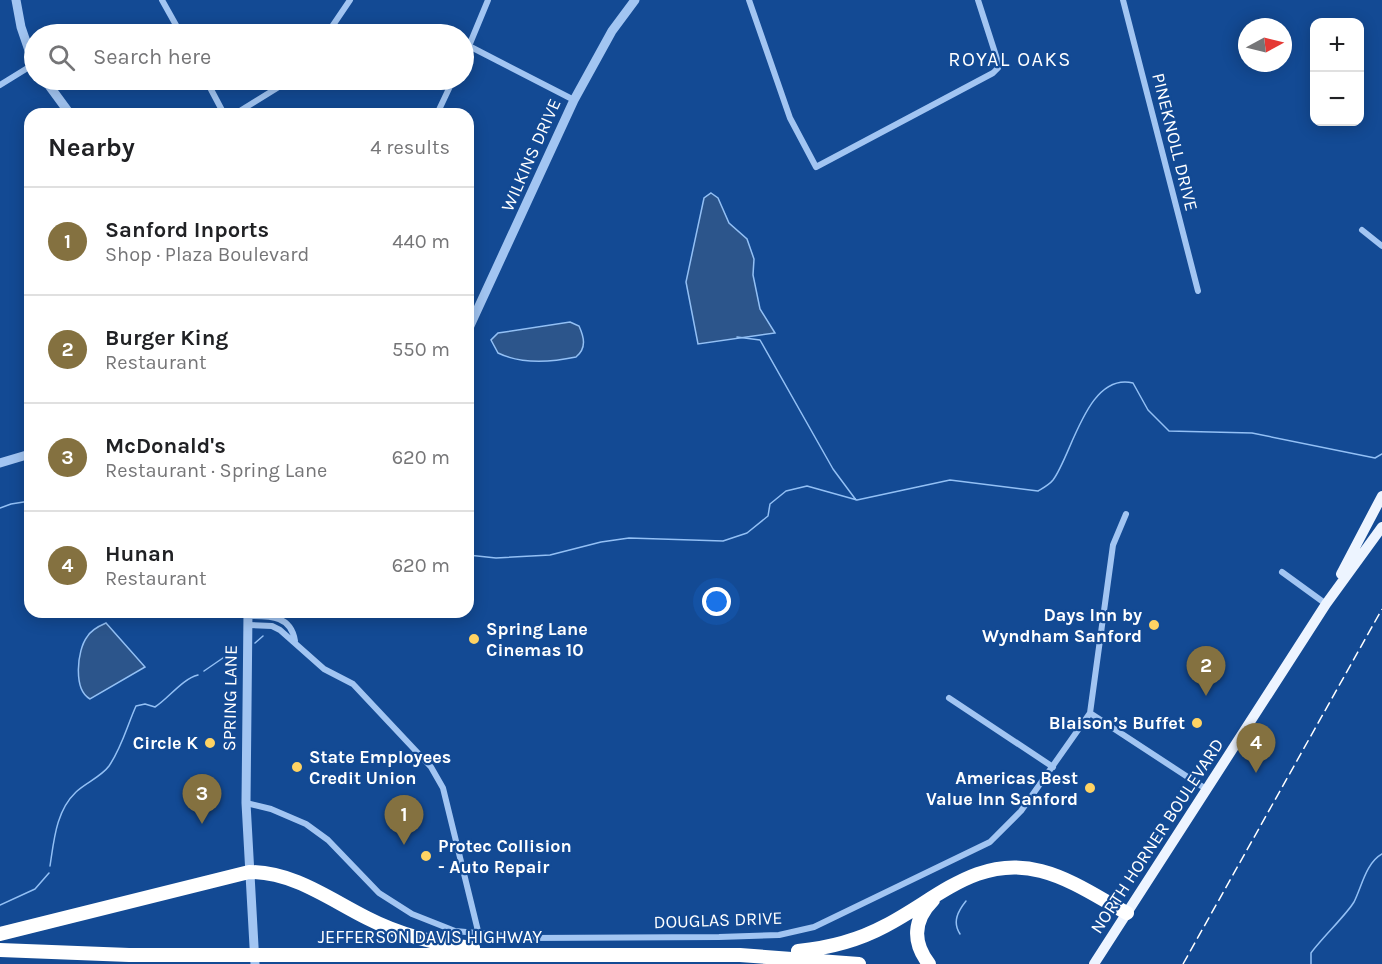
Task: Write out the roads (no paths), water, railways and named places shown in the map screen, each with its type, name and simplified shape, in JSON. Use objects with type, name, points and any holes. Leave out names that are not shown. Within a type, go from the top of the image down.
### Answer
[{"type":"highway","points":[[775,956],[837,946],[865,936],[948,888],[980,872],[1000,868],[1028,868],[1068,880],[1127,913]]},
{"type":"highway","points":[[0,934],[249,872],[268,872],[288,878],[401,933],[434,942],[493,950],[507,955]]},
{"type":"highway","points":[[929,964],[917,944],[915,932],[926,909],[948,888]]},
{"type":"highway","name":"JEFFERSON DAVIS HIGHWAY","points":[[0,950],[129,955],[775,956],[859,964]]},
{"type":"main road","name":"NORTH HORNER BOULEVARD","points":[[1326,604],[1382,496]]},
{"type":"main road","name":"NORTH HORNER BOULEVARD","points":[[1094,964],[1326,604],[1382,527]]},
{"type":"street","points":[[16,0],[24,36]]},
{"type":"street","points":[[162,0],[175,24]]},
{"type":"street","points":[[334,24],[348,2],[340,0]]},
{"type":"street","points":[[474,34],[488,0]]},
{"type":"street","name":"WILKINS DRIVE","points":[[474,317],[574,100],[612,31],[635,0]]},
{"type":"street","points":[[749,0],[790,118],[816,167],[993,73],[998,68],[978,0]]},
{"type":"street","name":"PINEKNOLL DRIVE","points":[[1123,0],[1198,291]]},
{"type":"street","points":[[474,49],[574,100]]},
{"type":"street","points":[[0,85],[24,70]]},
{"type":"street","points":[[52,90],[66,108]]},
{"type":"street","points":[[211,90],[221,108]]},
{"type":"street","points":[[245,108],[274,90]]},
{"type":"street","points":[[440,108],[448,90]]},
{"type":"street","points":[[1362,230],[1382,246]]},
{"type":"street","points":[[0,463],[24,456]]},
{"type":"street","name":"DOUGLAS DRIVE","points":[[246,804],[271,809],[306,824],[328,840],[379,893],[412,914],[455,932],[531,938],[719,937],[773,935],[814,927],[990,842],[1021,811],[1090,713],[1113,545],[1126,514]]},
{"type":"street","points":[[1282,572],[1326,604]]},
{"type":"street","points":[[248,618],[272,626],[295,641],[306,655],[353,684],[438,777],[465,872],[479,935]]},
{"type":"street","name":"SPRING LANE","points":[[248,618],[246,804],[255,964]]},
{"type":"street","points":[[278,618],[294,632],[295,641]]},
{"type":"street","points":[[949,698],[1053,767]]},
{"type":"street","points":[[1090,713],[1206,789]]},
{"type":"water","points":[[711,193],[718,198],[729,223],[747,239],[754,259],[753,275],[760,309],[775,333],[698,344],[686,282],[704,198]]},
{"type":"water","points":[[570,322],[579,326],[583,338],[582,350],[576,357],[547,361],[507,357],[498,353],[491,340],[498,333]]},
{"type":"water","points":[[106,623],[145,667],[90,699],[81,687],[79,660],[87,637]]},
{"type":"waterway","points":[[737,337],[760,340],[833,469],[856,500]]},
{"type":"waterway","points":[[474,556],[496,558],[550,555],[601,542],[629,538],[723,541],[747,533],[768,516],[770,504],[786,491],[807,486],[857,500],[950,480],[1038,491],[1053,480],[1092,402],[1104,390],[1117,383],[1133,383],[1148,410],[1169,431],[1252,433],[1375,458],[1382,454]]},
{"type":"waterway","points":[[0,508],[24,502]]},
{"type":"waterway","points":[[255,643],[263,636]]},
{"type":"waterway","points":[[204,671],[236,649]]},
{"type":"waterway","points":[[50,866],[57,826],[64,808],[76,792],[102,773],[114,759],[136,706],[145,704],[155,707],[186,680],[198,675]]},
{"type":"waterway","points":[[1311,964],[1311,953],[1351,907],[1368,869],[1382,854]]},
{"type":"waterway","points":[[0,905],[35,889],[49,873]]},
{"type":"waterway","points":[[960,934],[956,925],[957,917],[966,901]]},
{"type":"railway","points":[[1183,964],[1382,609]]},
{"type":"place","name":"Days Inn by Wyndham Sanford","points":[[1154,625]]},
{"type":"place","name":"Spring Lane Cinemas 10","points":[[474,639]]},
{"type":"place","name":"Burger King","points":[[1206,696]]},
{"type":"place","name":"Blaison’s Buffet","points":[[1197,723]]},
{"type":"place","name":"Circle K","points":[[210,743]]},
{"type":"place","name":"State Employees Credit Union","points":[[297,767]]},
{"type":"place","name":"Hunan","points":[[1256,773]]},
{"type":"place","name":"Americas Best Value Inn Sanford","points":[[1090,788]]},
{"type":"place","name":"McDonald's","points":[[202,824]]},
{"type":"place","name":"Sanford Inports","points":[[404,845]]},
{"type":"place","name":"Protec Collision - Auto Repair","points":[[426,856]]},
{"type":"district","name":"ROYAL OAKS","points":[[1010,59]]}]
